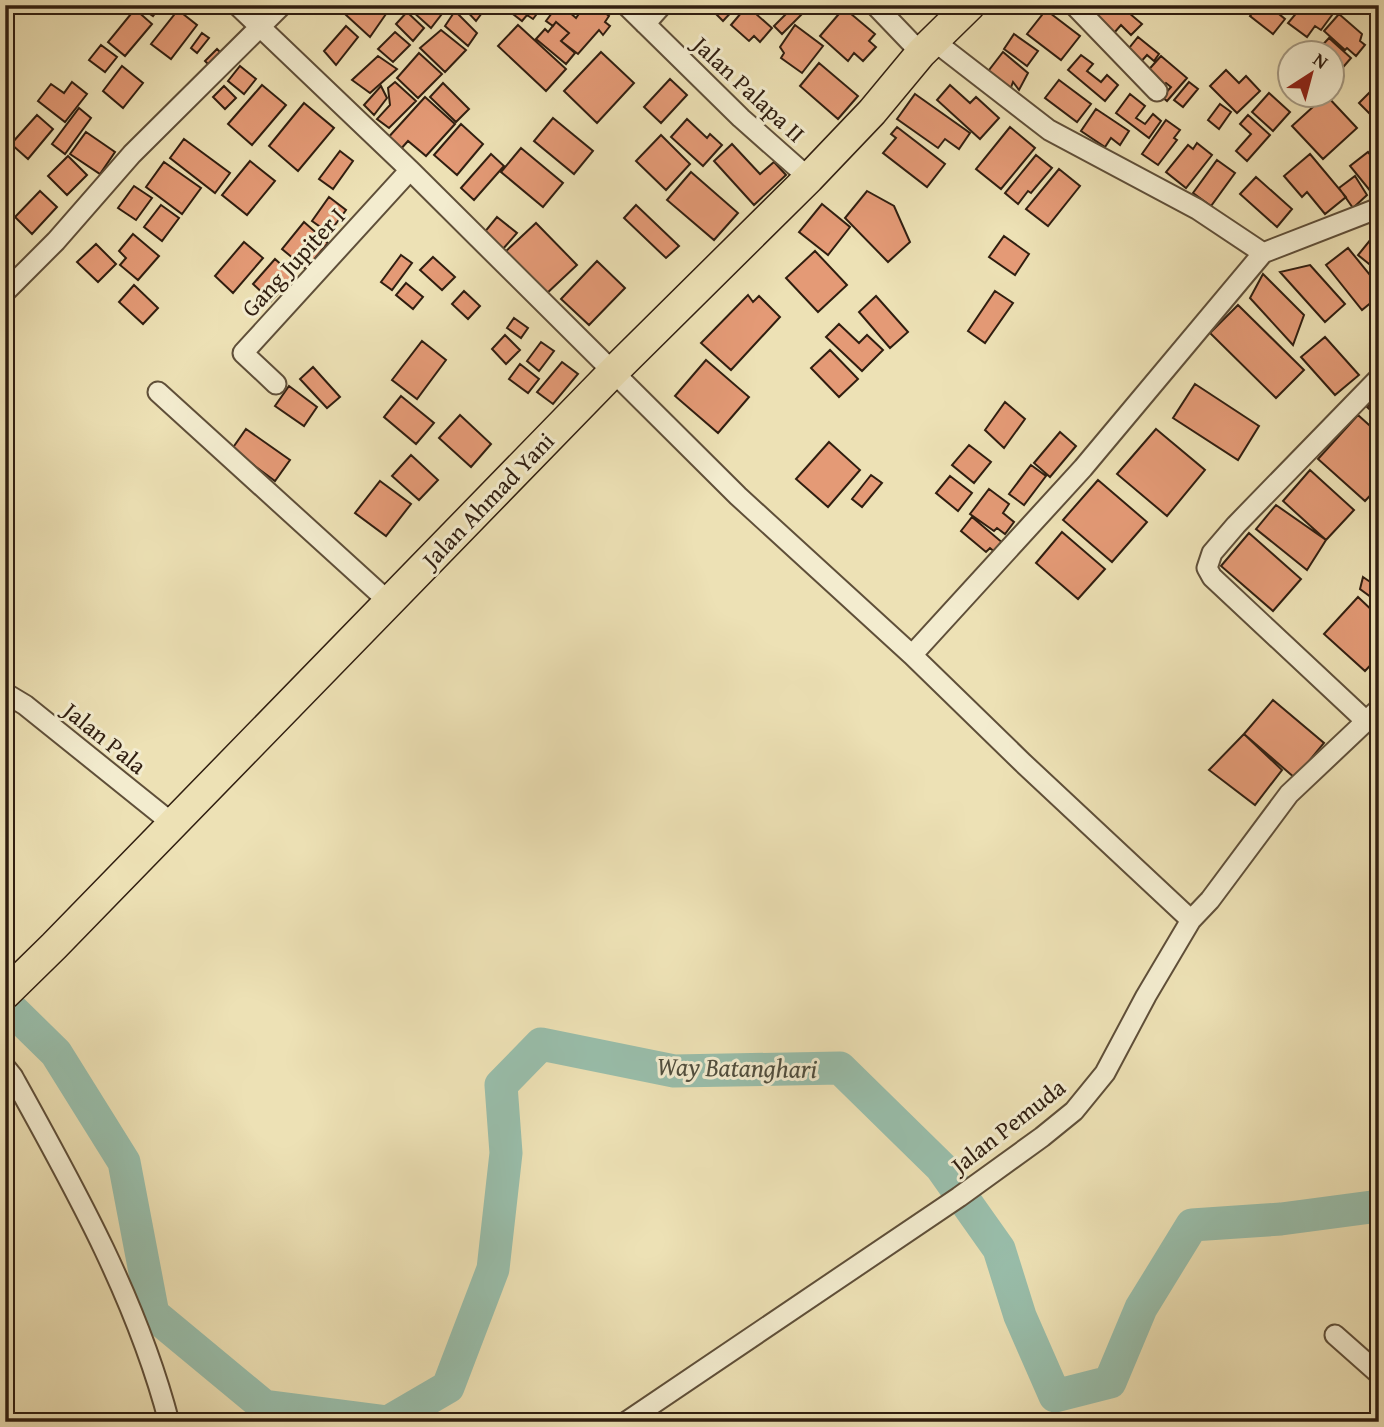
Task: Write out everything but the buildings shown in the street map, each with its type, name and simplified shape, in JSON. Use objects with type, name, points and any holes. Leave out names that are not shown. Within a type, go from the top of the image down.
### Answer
[{"type":"main road","name":"Jalan Ahmad Yani","points":[[5,994],[613,372],[809,178],[872,112],[928,47],[970,5]]},
{"type":"street","points":[[237,5],[410,170],[738,496],[912,654],[1022,762],[1191,920]]},
{"type":"street","points":[[5,292],[56,241],[132,154],[282,5]]},
{"type":"street","name":"Jalan Palapa II","points":[[626,5],[741,118],[809,178]]},
{"type":"street","points":[[645,24],[662,5]]},
{"type":"street","points":[[875,5],[928,47],[1049,130],[1197,209],[1264,253]]},
{"type":"street","points":[[1074,5],[1157,91]]},
{"type":"street","name":"Gang Jupiter I","points":[[276,384],[243,353],[410,170]]},
{"type":"street","points":[[912,654],[1083,468],[1264,253],[1379,208]]},
{"type":"street","points":[[1373,715],[1212,577],[1207,568],[1212,553],[1236,525],[1379,378]]},
{"type":"street","points":[[158,392],[389,602]]},
{"type":"street","name":"Jalan Pala","points":[[5,693],[25,705],[173,824]]},
{"type":"street","name":"Jalan Pemuda","points":[[626,1422],[958,1197],[1074,1111],[1105,1073],[1191,920],[1210,900],[1289,794],[1373,715]]},
{"type":"street","points":[[5,1067],[75,1189],[132,1311],[169,1422]]},
{"type":"street","points":[[1335,1335],[1379,1374]]},
{"type":"waterway","name":"Way Batanghari","points":[[5,1003],[56,1053],[124,1162],[153,1314],[264,1406],[388,1422],[448,1387],[493,1269],[506,1153],[501,1085],[541,1044],[674,1071],[840,1068],[941,1167],[999,1249],[1020,1316],[1055,1396],[1110,1382],[1141,1308],[1192,1225],[1281,1219],[1379,1206]]}]
